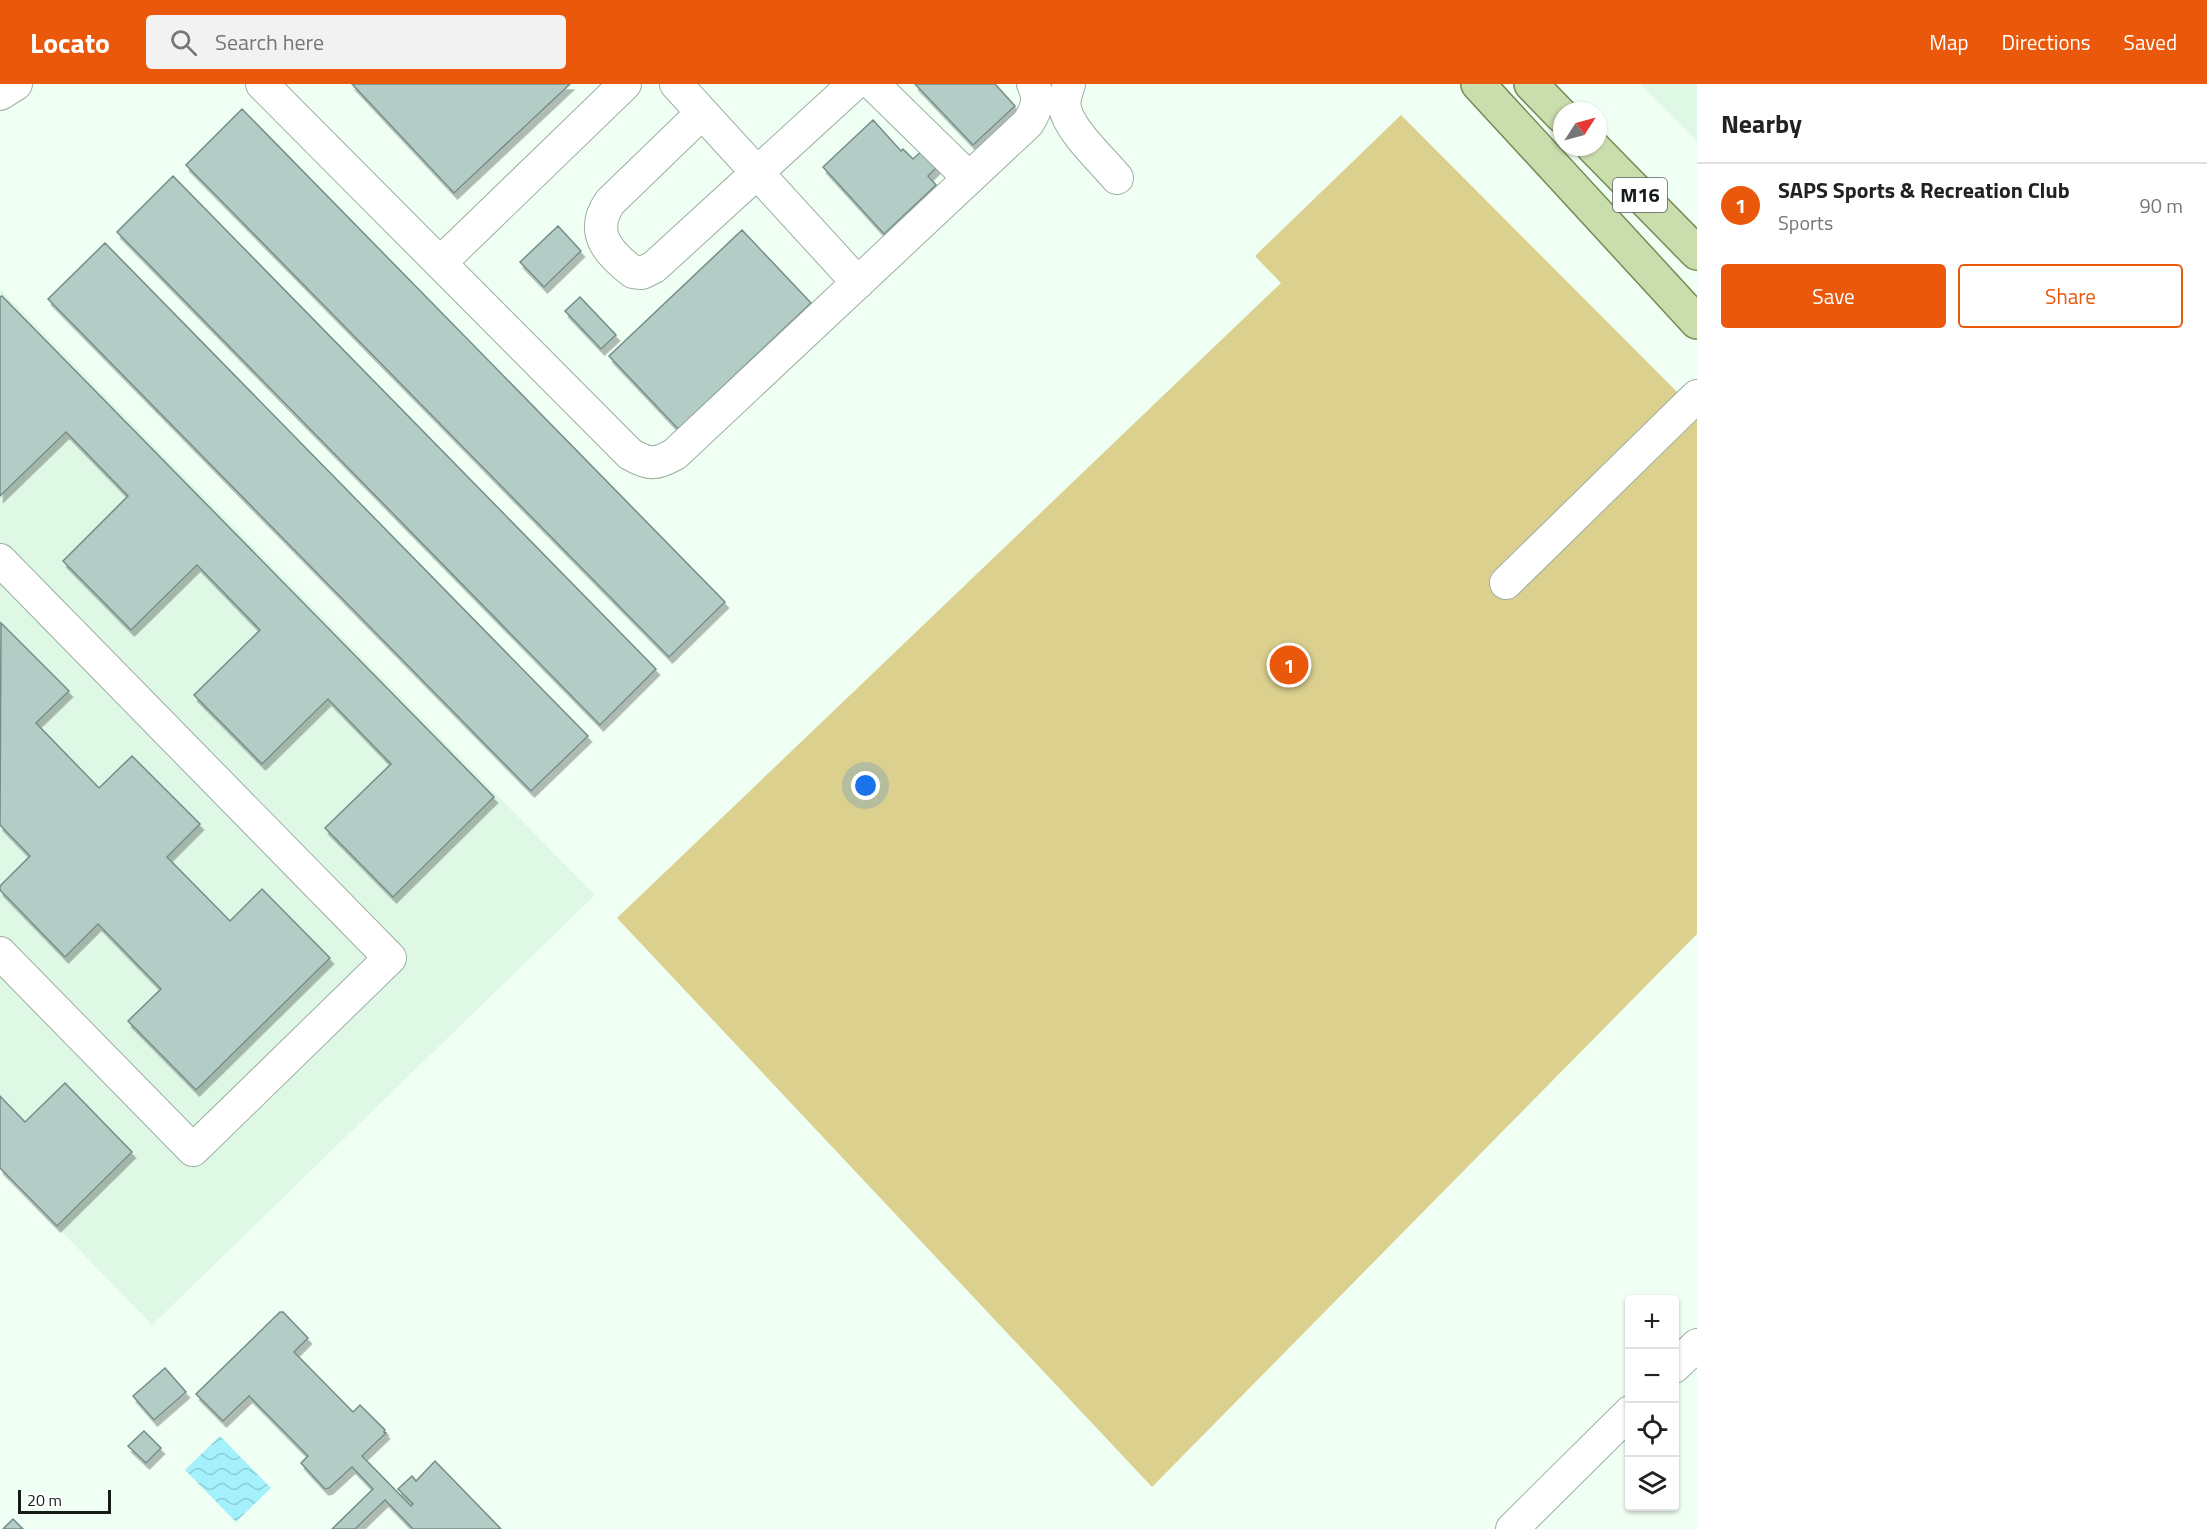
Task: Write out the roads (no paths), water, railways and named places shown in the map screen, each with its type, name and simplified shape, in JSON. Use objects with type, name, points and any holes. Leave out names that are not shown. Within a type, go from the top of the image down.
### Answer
[{"type":"main road","name":"M16","points":[[1478,84],[1697,322]]},
{"type":"main road","points":[[1531,84],[1553,107]]},
{"type":"main road","name":"M16","points":[[1602,156],[1697,253]]},
{"type":"street","points":[[0,94],[16,84]]},
{"type":"street","points":[[262,84],[630,454],[644,462],[660,462],[675,454],[1028,123],[1037,109],[1038,92],[1033,84]]},
{"type":"street","points":[[440,263],[625,84]]},
{"type":"street","points":[[676,84],[858,282]]},
{"type":"street","points":[[702,113],[610,202],[603,213],[600,223],[602,236],[611,251],[633,273],[642,273],[654,267],[854,84]]},
{"type":"street","points":[[873,84],[969,178]]},
{"type":"street","points":[[1069,84],[1064,99],[1068,116],[1117,178]]},
{"type":"street","points":[[1506,583],[1697,396]]},
{"type":"street","points":[[0,560],[390,958],[193,1150],[0,953]]},
{"type":"street","points":[[1679,1362],[1697,1345]]},
{"type":"street","points":[[1512,1529],[1625,1416]]},
{"type":"water","points":[[220,1436],[271,1488],[236,1522],[185,1470]]},
{"type":"place","name":"SAPS Sports & Recreation Club","points":[[1289,665]]}]
